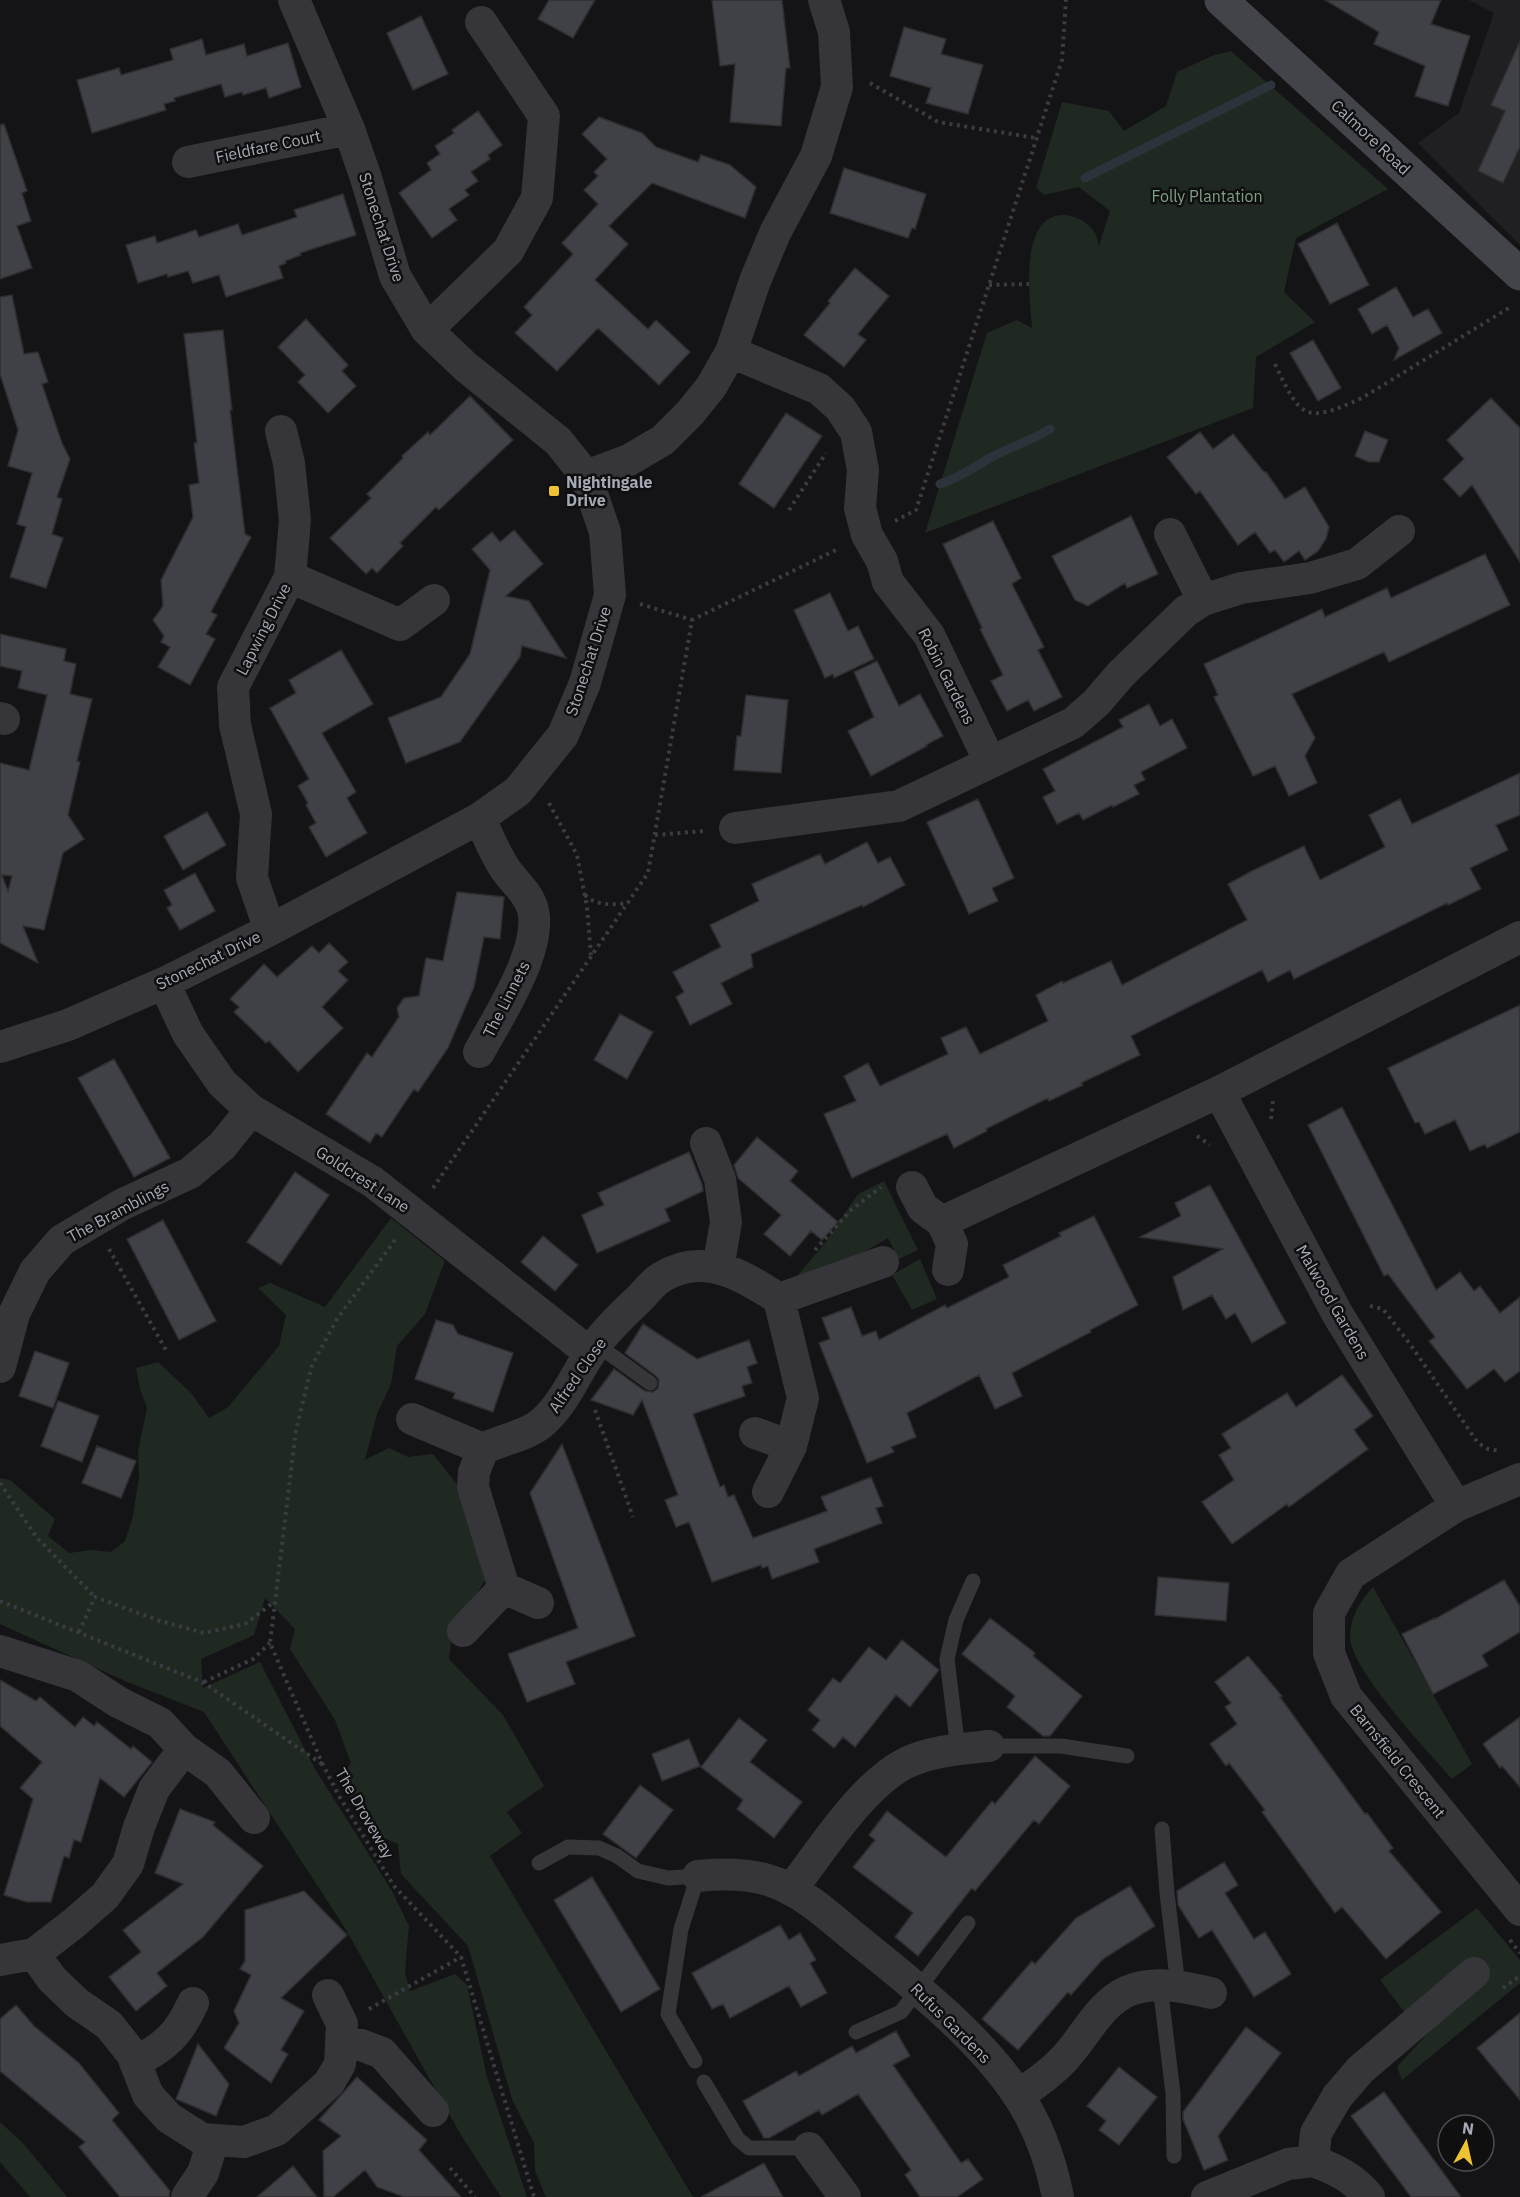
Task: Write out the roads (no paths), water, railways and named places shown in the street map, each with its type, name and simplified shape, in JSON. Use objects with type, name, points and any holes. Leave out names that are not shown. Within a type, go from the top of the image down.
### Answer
[{"type":"street","name":"Stonechat Drive","points":[[0,1047],[68,1025],[164,983],[270,930],[480,818],[518,791],[562,735],[585,683],[610,595],[605,532],[586,476],[558,441],[466,367],[427,330],[395,276],[366,178],[294,0]]},
{"type":"street","points":[[586,476],[629,460],[663,440],[690,413],[711,387],[730,352],[775,233],[816,156],[837,87],[834,32],[824,0]]},
{"type":"street","name":"Calmore Road","points":[[1221,0],[1520,274]]},
{"type":"street","points":[[427,330],[508,251],[537,198],[544,116],[482,22]]},
{"type":"street","name":"Fieldfare Court","points":[[188,162],[348,129]]},
{"type":"street","name":"Robin Gardens","points":[[730,352],[819,389],[840,408],[856,432],[863,470],[860,508],[867,535],[882,561],[888,582],[929,635],[990,762]]},
{"type":"street","name":"Lapwing Drive","points":[[270,930],[252,878],[256,814],[235,725],[233,687],[290,577],[295,520],[289,463],[281,431]]},
{"type":"street","points":[[735,828],[899,806],[1073,723],[1186,611],[1203,600],[1241,588],[1310,578],[1357,564],[1399,531]]},
{"type":"street","points":[[1170,534],[1203,600]]},
{"type":"street","points":[[290,577],[400,626],[434,600]]},
{"type":"street","name":"The Linnets","points":[[479,1052],[526,965],[535,923],[534,911],[529,899],[504,868],[480,818]]},
{"type":"street","points":[[942,1222],[1219,1092],[1520,937]]},
{"type":"street","name":"Goldcrest Lane","points":[[164,983],[189,1034],[222,1083],[251,1110],[373,1182],[589,1356]]},
{"type":"street","name":"Malwood Gardens","points":[[1219,1092],[1338,1316],[1456,1506]]},
{"type":"street","name":"The Bramblings","points":[[0,1367],[14,1314],[35,1271],[62,1240],[123,1204],[190,1173],[222,1146],[251,1110]]},
{"type":"street","points":[[706,1143],[720,1179],[726,1222],[718,1268]]},
{"type":"street","points":[[912,1187],[923,1208],[942,1222],[952,1244],[948,1270]]},
{"type":"street","points":[[768,1492],[791,1446],[803,1398],[779,1299],[883,1262]]},
{"type":"street","name":"Alfred Close","points":[[483,1449],[518,1436],[543,1422],[563,1399],[589,1356],[633,1304],[661,1277],[685,1267],[713,1266],[741,1275],[779,1299]]},
{"type":"street","points":[[412,1419],[483,1449],[474,1472],[472,1487],[504,1588],[538,1603]]},
{"type":"street","points":[[754,1433],[791,1446]]},
{"type":"street","name":"Barnsfield Crescent","points":[[1513,1923],[1346,1696],[1329,1653],[1329,1613],[1351,1574],[1515,1466]]},
{"type":"street","points":[[464,1631],[504,1588]]},
{"type":"street","points":[[0,1651],[78,1676],[118,1702],[160,1723],[184,1749],[218,1773],[254,1818]]},
{"type":"street","points":[[791,1890],[877,1782],[905,1764],[931,1755],[989,1746]]},
{"type":"street","points":[[0,1960],[34,1954],[105,1896],[128,1864],[139,1827],[154,1790],[184,1749]]},
{"type":"street","name":"Rufus Gardens","points":[[698,1876],[723,1874],[753,1877],[771,1880],[791,1890],[814,1905],[918,1989],[971,2040],[1018,2095],[1036,2126],[1058,2197]]},
{"type":"street","points":[[34,1954],[52,1979],[77,2003],[109,2025],[132,2054],[148,2095],[169,2118],[202,2139],[244,2142],[277,2130],[329,2083],[340,2064],[341,2034],[328,1995]]},
{"type":"street","points":[[1313,2161],[1316,2133],[1337,2097],[1360,2070],[1474,1973]]},
{"type":"street","points":[[1018,2095],[1041,2081],[1066,2057],[1105,2007],[1129,1991],[1169,1986],[1211,1993]]},
{"type":"street","points":[[135,2062],[159,2050],[184,2024],[193,2003]]},
{"type":"street","points":[[341,2034],[382,2053],[433,2111]]},
{"type":"street","points":[[187,2197],[203,2173],[213,2140]]},
{"type":"street","points":[[809,2148],[845,2197]]},
{"type":"street","points":[[1221,2194],[1288,2164],[1313,2161],[1333,2168],[1359,2184],[1369,2197]]},
{"type":"lane","points":[[589,1356],[650,1383]]},
{"type":"lane","points":[[957,1750],[947,1659],[956,1620],[973,1581]]},
{"type":"lane","points":[[989,1746],[1061,1746],[1127,1756]]},
{"type":"lane","points":[[1162,1829],[1167,1893],[1174,2156]]},
{"type":"lane","points":[[538,1863],[568,1847],[599,1848],[617,1856],[638,1872],[668,1878],[698,1876],[681,1929],[668,2014],[695,2061]]},
{"type":"lane","points":[[856,2032],[901,2012],[968,1923]]},
{"type":"lane","points":[[704,2082],[738,2139],[749,2148],[809,2148]]},
{"type":"waterway","points":[[1085,178],[1271,85]]},
{"type":"waterway","points":[[940,484],[1050,429]]},
{"type":"place","name":"Nightingale Drive","points":[[554,491]]},
{"type":"park label","name":"Folly Plantation","points":[[1207,196]]}]
